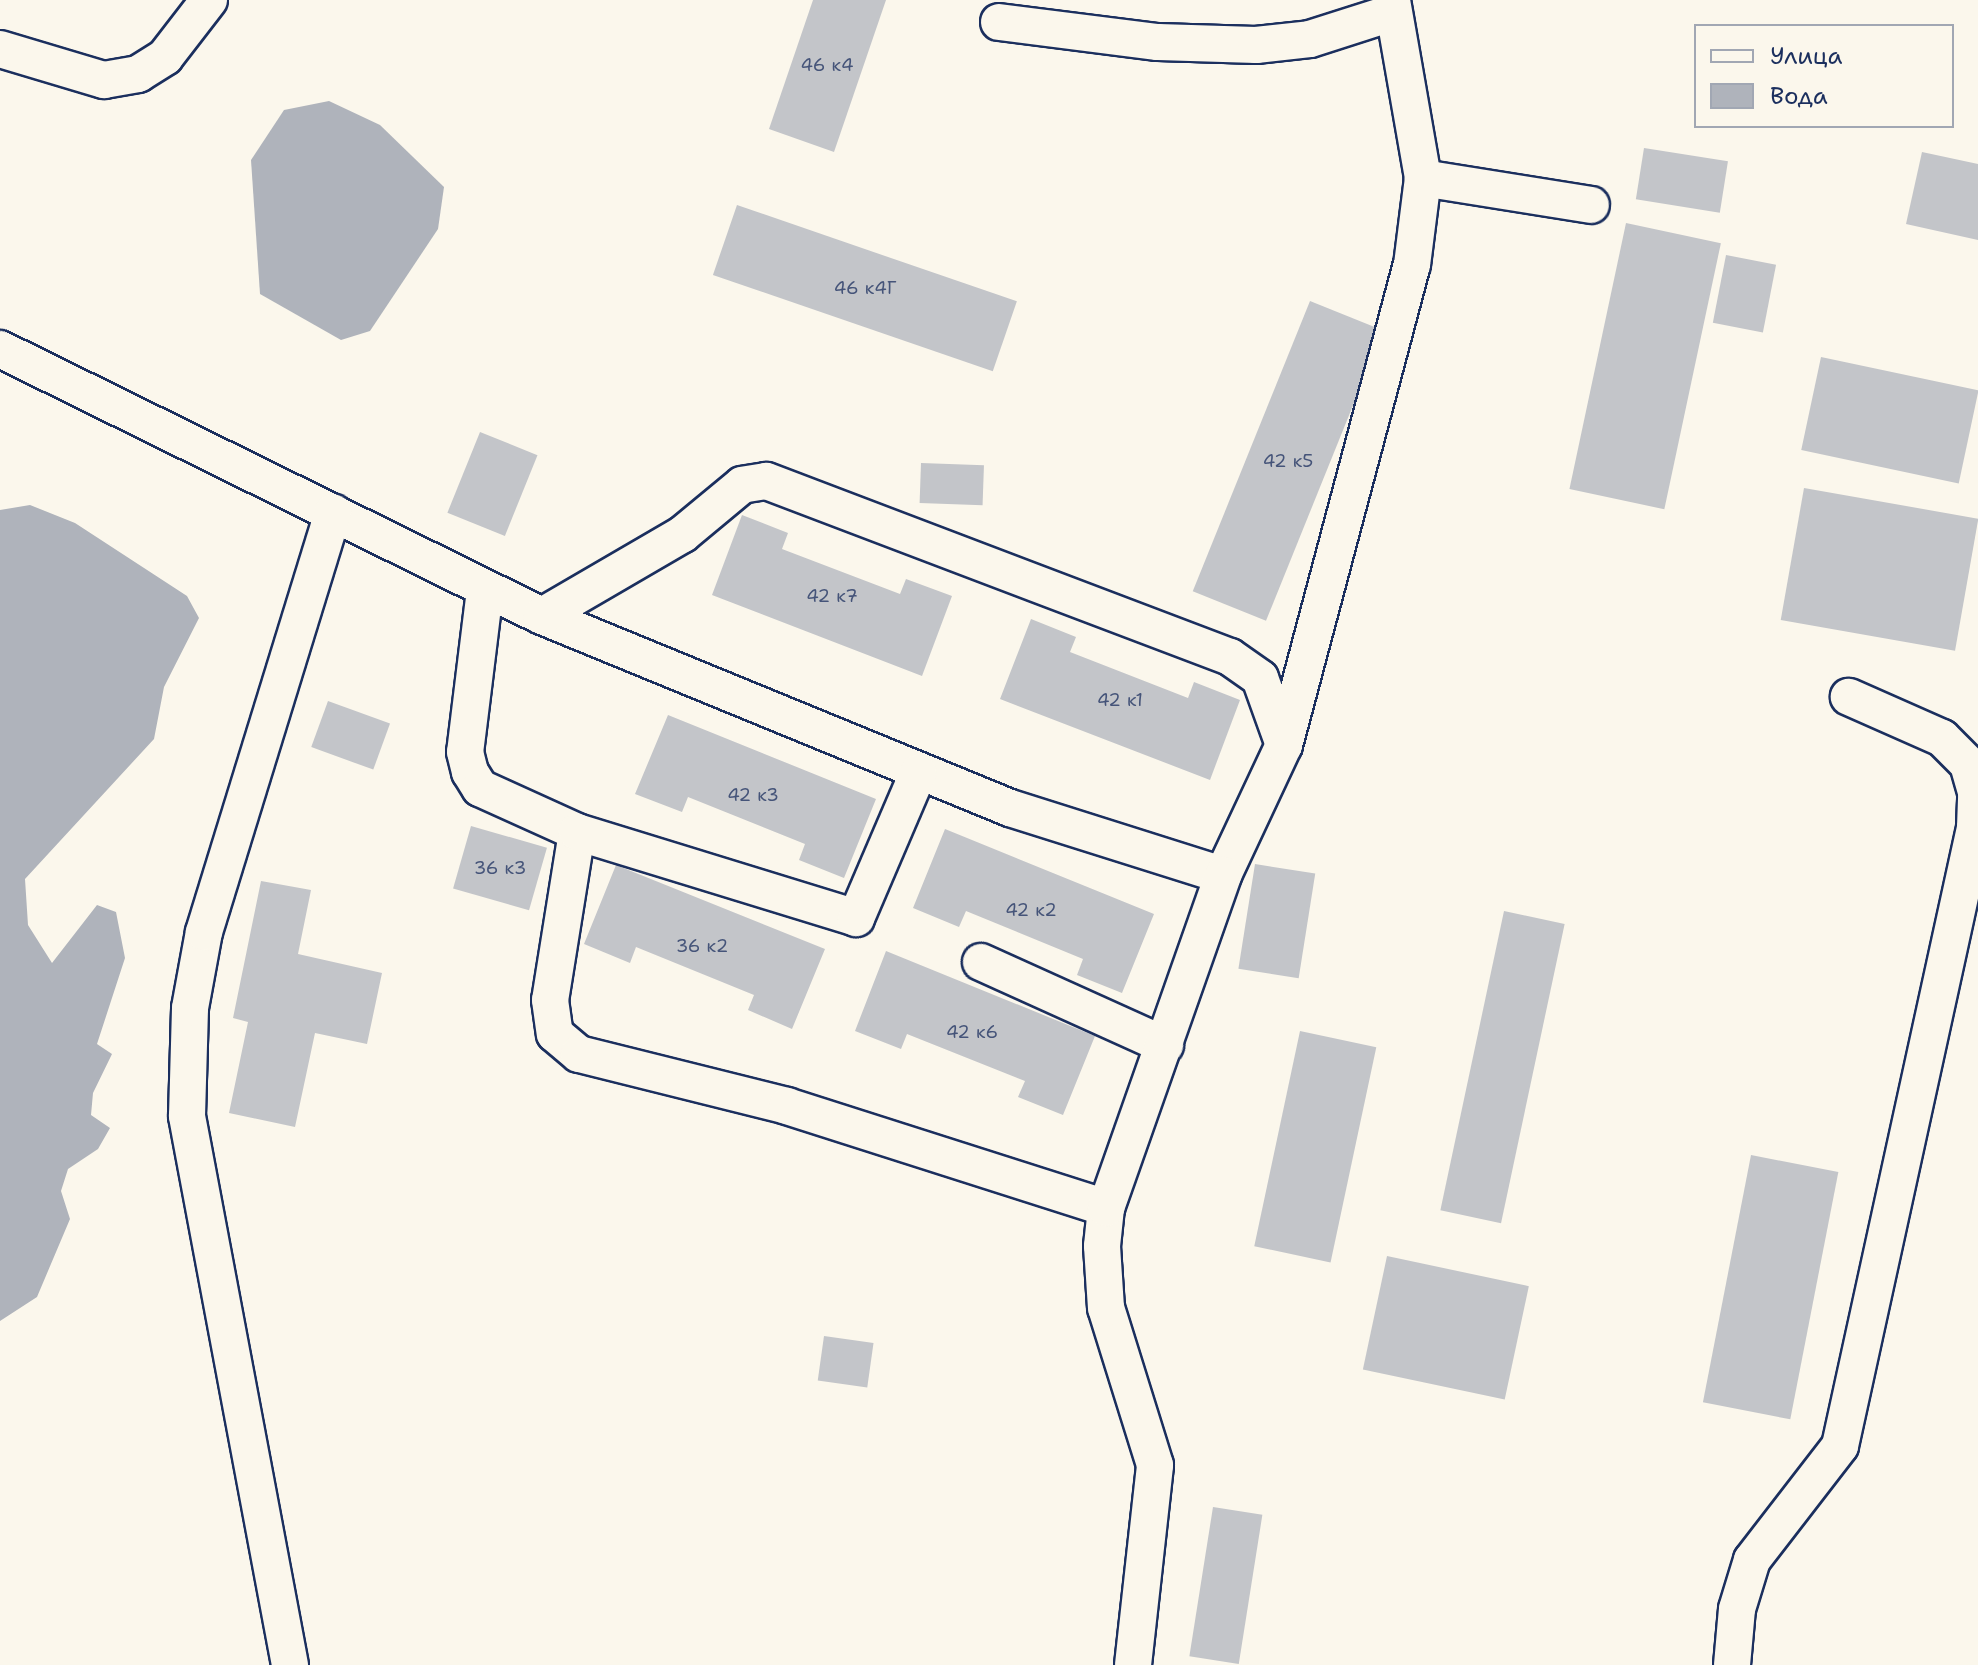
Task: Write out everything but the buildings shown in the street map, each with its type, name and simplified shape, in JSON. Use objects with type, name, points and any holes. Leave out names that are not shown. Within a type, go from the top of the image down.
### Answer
[{"type":"street","points":[[0,49],[104,80],[138,74],[165,57],[209,0]]},
{"type":"street","points":[[999,22],[1158,42],[1256,45],[1310,39],[1391,6],[1423,178],[1412,265],[1284,745],[1223,875],[1106,1208],[1102,1246],[1106,1308],[1155,1465],[1133,1665]]},
{"type":"street","points":[[1423,178],[1591,205]]},
{"type":"street","points":[[0,349],[542,616],[918,773],[1010,808],[1223,875]]},
{"type":"street","points":[[542,616],[683,534],[742,485],[766,481],[1230,657],[1260,678],[1284,745]]},
{"type":"street","points":[[290,1665],[187,1116],[190,1008],[204,932],[333,512]]},
{"type":"street","points":[[485,590],[465,752],[470,772],[480,788],[577,832],[856,918],[918,773]]},
{"type":"street","points":[[1732,1665],[1737,1609],[1752,1560],[1840,1446],[1975,828],[1976,792],[1968,764],[1942,738],[1849,697]]},
{"type":"street","points":[[577,832],[550,1000],[555,1034],[579,1054],[787,1106],[1106,1208]]},
{"type":"street","points":[[981,962],[1165,1045]]},
{"type":"water","points":[[329,101],[380,125],[444,187],[438,229],[370,331],[341,340],[260,294],[251,160],[284,110]]},
{"type":"water","points":[[30,505],[75,523],[187,596],[199,618],[164,687],[154,739],[25,879],[28,925],[52,963],[97,905],[116,912],[125,958],[97,1044],[112,1054],[93,1093],[91,1115],[110,1128],[98,1149],[68,1169],[61,1191],[70,1219],[37,1297],[0,1321],[0,510]]}]
